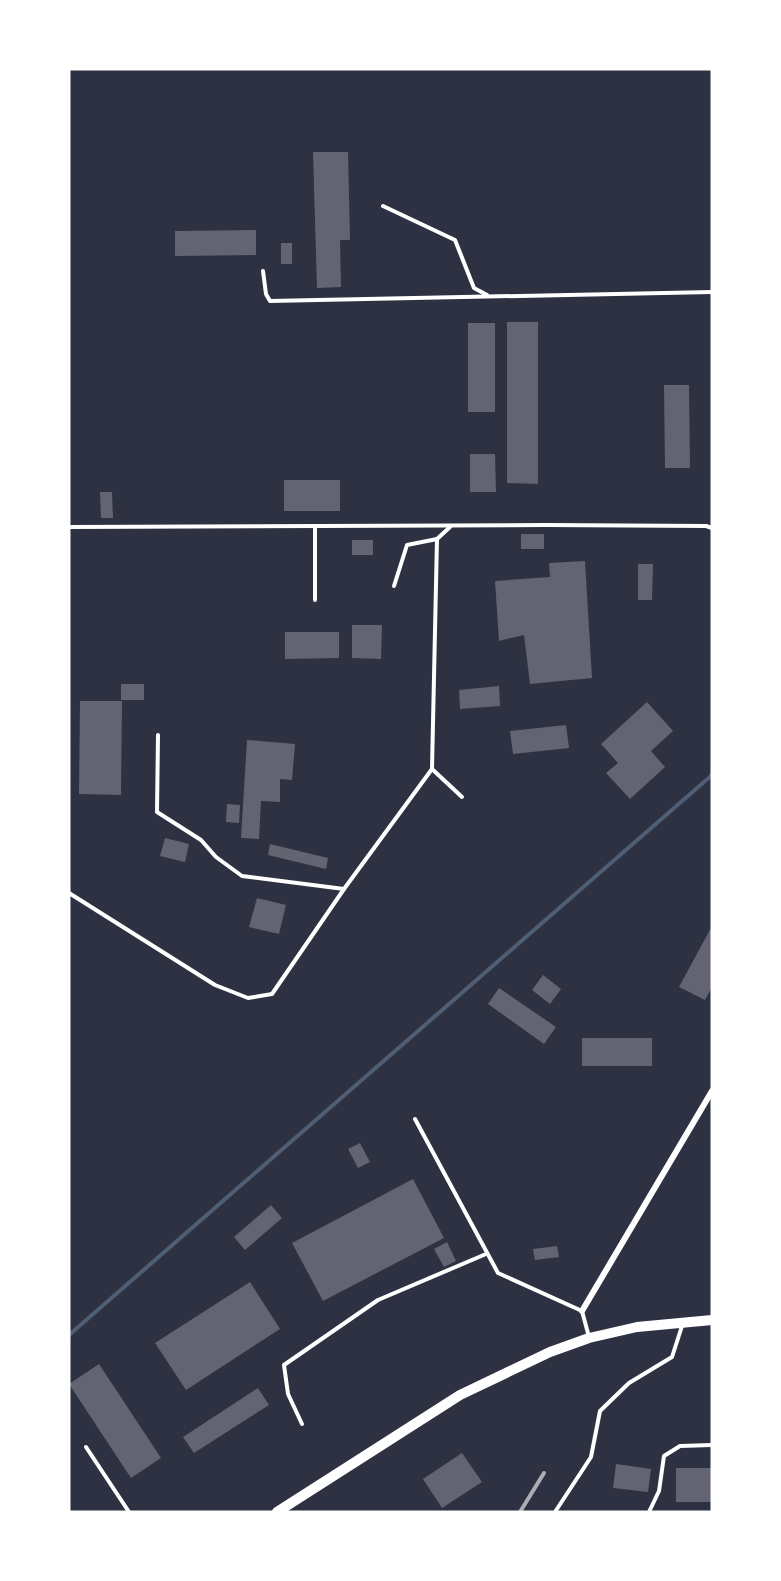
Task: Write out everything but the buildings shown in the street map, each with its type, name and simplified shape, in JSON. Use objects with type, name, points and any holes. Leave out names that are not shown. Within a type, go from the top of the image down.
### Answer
[{"type":"main road","points":[[277,1512],[460,1395],[550,1352],[589,1338],[637,1327],[712,1320]]},
{"type":"street","points":[[582,1311],[712,1091]]},
{"type":"lane","points":[[383,206],[455,240],[474,288],[488,296]]},
{"type":"lane","points":[[263,271],[266,294],[270,301],[712,292]]},
{"type":"lane","points":[[69,527],[546,525],[706,526],[712,528]]},
{"type":"lane","points":[[315,527],[315,600]]},
{"type":"lane","points":[[394,586],[407,545],[437,539],[450,527]]},
{"type":"lane","points":[[69,893],[215,985],[248,998],[272,994],[344,889],[432,769],[437,539]]},
{"type":"lane","points":[[158,735],[157,812],[201,840],[216,857],[242,876],[344,889]]},
{"type":"lane","points":[[432,769],[462,797]]},
{"type":"lane","points":[[415,1119],[498,1274],[582,1311],[589,1338]]},
{"type":"lane","points":[[302,1424],[288,1394],[284,1365],[378,1300],[486,1254]]},
{"type":"lane","points":[[555,1512],[591,1456],[600,1411],[629,1383],[672,1357],[683,1322]]},
{"type":"lane","points":[[649,1512],[658,1491],[664,1456],[680,1446],[712,1444]]},
{"type":"lane","points":[[86,1447],[129,1512]]},
{"type":"waterway","points":[[69,1335],[712,775]]},
{"type":"railway","points":[[520,1512],[544,1473]]}]
